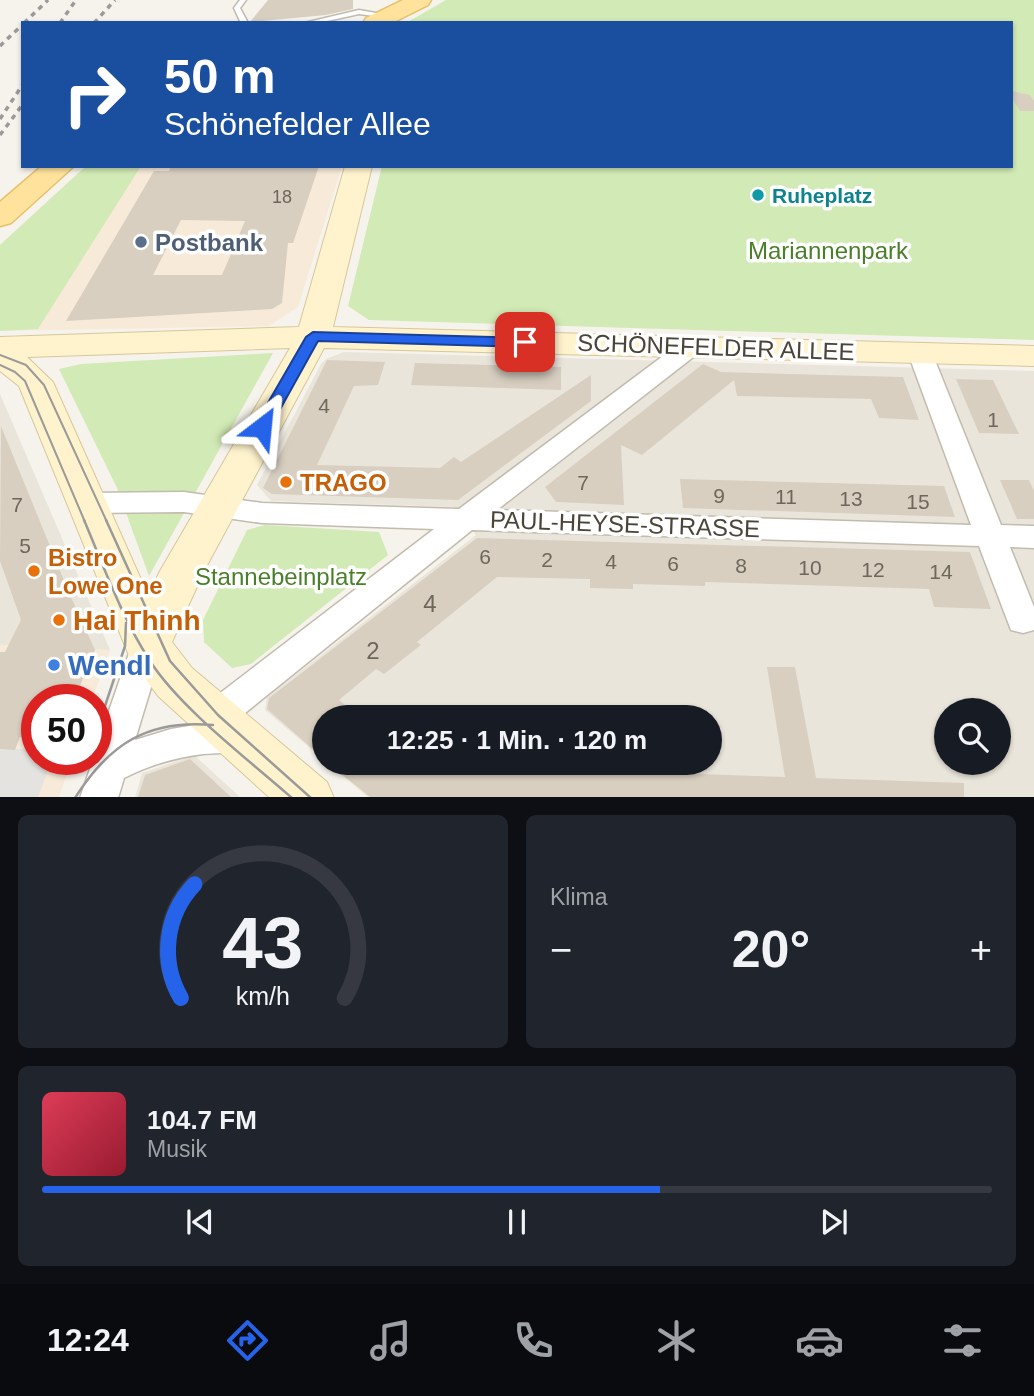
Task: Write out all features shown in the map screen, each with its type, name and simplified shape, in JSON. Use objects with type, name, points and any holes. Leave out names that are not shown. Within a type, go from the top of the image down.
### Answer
[{"type":"main road","points":[[382,19],[420,0]]},
{"type":"main road","points":[[0,217],[58,168]]},
{"type":"main road","points":[[147,645],[182,571],[313,337],[358,168]]},
{"type":"main road","points":[[15,357],[105,351],[154,343],[313,337]]},
{"type":"main road","name":"SCHÖNEFELDER ALLEE","points":[[313,337],[1034,355]]},
{"type":"main road","points":[[15,357],[35,382],[147,645],[175,682],[308,797]]},
{"type":"street","points":[[103,783],[128,757],[227,727],[467,518],[692,346]]},
{"type":"street","points":[[920,352],[1023,621]]},
{"type":"street","points":[[87,503],[184,502],[217,508]]},
{"type":"street","name":"PAUL-HEYSE-STRASSE","points":[[217,508],[262,513],[1034,537]]},
{"type":"street","points":[[103,783],[147,645]]},
{"type":"lane","points":[[243,0],[237,8],[244,21]]},
{"type":"lane","points":[[316,21],[359,12],[382,19]]},
{"type":"shaded area","points":[[84,168],[341,168],[298,307],[269,326],[0,331],[0,245]]},
{"type":"shaded area","points":[[344,352],[1034,371],[1034,797],[368,797],[341,775],[722,775],[722,705],[312,705],[312,750],[265,710],[267,697],[476,535],[454,507],[271,501],[257,485],[326,359]]},
{"type":"shaded area","points":[[0,394],[110,650],[0,645]]},
{"type":"shaded area","points":[[0,645],[110,650],[98,684],[21,684],[21,775],[67,775],[59,797],[0,797]]},
{"type":"shaded area","points":[[0,749],[21,749],[21,775],[46,775],[38,797],[0,797]]},
{"type":"shaded area","points":[[194,755],[240,797],[135,797],[142,773]]},
{"type":"green space","name":"Mariannenpark","points":[[446,0],[1034,0],[1034,340],[369,320],[348,306],[382,168],[1013,168],[1013,21],[409,21]]},
{"type":"green space","points":[[84,168],[140,168],[38,329],[0,331],[0,245]]},
{"type":"green space","name":"Stannebeinplatz","points":[[273,353],[149,576],[117,488],[59,369],[81,364]]},
{"type":"green space","name":"Stannebeinplatz","points":[[265,525],[379,532],[388,555],[251,664],[232,668],[204,642],[203,620],[247,530]]},
{"type":"building","points":[[268,0],[353,0],[353,9],[326,15],[251,21]]},
{"type":"building","points":[[1013,91],[1030,95],[1034,101],[1034,111],[1020,111],[1013,100]]},
{"type":"building","name":"Postbank","points":[[170,168],[318,168],[293,243],[288,243],[282,303],[272,309],[66,321],[154,171],[169,171]],"holes":[[[181,220],[245,221],[222,275],[153,275]]]},
{"type":"building","points":[[327,360],[385,362],[378,385],[354,386],[317,465],[440,468],[454,457],[461,462],[591,375],[591,401],[458,500],[272,494],[263,488]]},
{"type":"building","points":[[415,363],[561,367],[561,390],[411,385]]},
{"type":"building","points":[[703,364],[721,372],[903,377],[919,420],[879,418],[871,399],[737,396],[734,380],[642,455],[621,445],[624,505],[556,502],[545,487]]},
{"type":"building","points":[[956,379],[993,380],[1019,434],[979,433]]},
{"type":"building","points":[[1,426],[95,650],[81,684],[21,684],[21,737],[15,750],[0,749],[0,652],[5,652],[21,620],[0,561]]},
{"type":"building","points":[[680,479],[944,486],[955,517],[683,508]]},
{"type":"building","points":[[1000,480],[1029,480],[1034,491],[1034,519],[1017,519]]},
{"type":"building","points":[[477,538],[970,552],[991,609],[934,607],[929,589],[705,582],[705,586],[633,584],[633,589],[590,588],[590,579],[497,577],[417,642],[421,645],[384,674],[376,669],[339,700],[345,705],[312,705],[312,748],[267,709],[269,698]]},
{"type":"building","points":[[767,667],[795,667],[816,778],[964,783],[964,797],[370,797],[343,775],[722,775],[785,777]]},
{"type":"building","points":[[190,759],[231,797],[138,797],[145,775]]},
{"type":"tram line","points":[[0,355],[26,365],[44,385],[107,522]]},
{"type":"tram line","points":[[0,365],[15,372],[25,381],[85,522]]},
{"type":"tram line","points":[[84,520],[114,592],[150,661],[179,697],[207,725]]},
{"type":"tram line","points":[[106,520],[170,661],[218,715],[310,797]]},
{"type":"tram line","points":[[112,685],[125,646],[126,623]]},
{"type":"tram line","points":[[76,797],[102,763],[132,739],[169,726],[207,725]]},
{"type":"tram line","points":[[207,725],[213,725]]},
{"type":"tram line","points":[[207,725],[291,797]]},
{"type":"railway","points":[[26,21],[48,0]]},
{"type":"railway","points":[[61,21],[76,0]]},
{"type":"railway","points":[[96,21],[115,0]]},
{"type":"railway","points":[[0,46],[21,26]]},
{"type":"railway","points":[[0,119],[21,87]]},
{"type":"railway","points":[[0,135],[21,107]]},
{"type":"place","name":"Ruheplatz","points":[[758,195]]},
{"type":"place","name":"Postbank","points":[[141,242]]},
{"type":"place","name":"TRAGO","points":[[286,482]]},
{"type":"place","name":"Bistro Lowe One","points":[[34,571]]},
{"type":"place","name":"Hai Thinh","points":[[59,620]]},
{"type":"place","name":"Wendl","points":[[54,665]]},
{"type":"route","points":[[262,427],[313,337],[525,342]]}]
